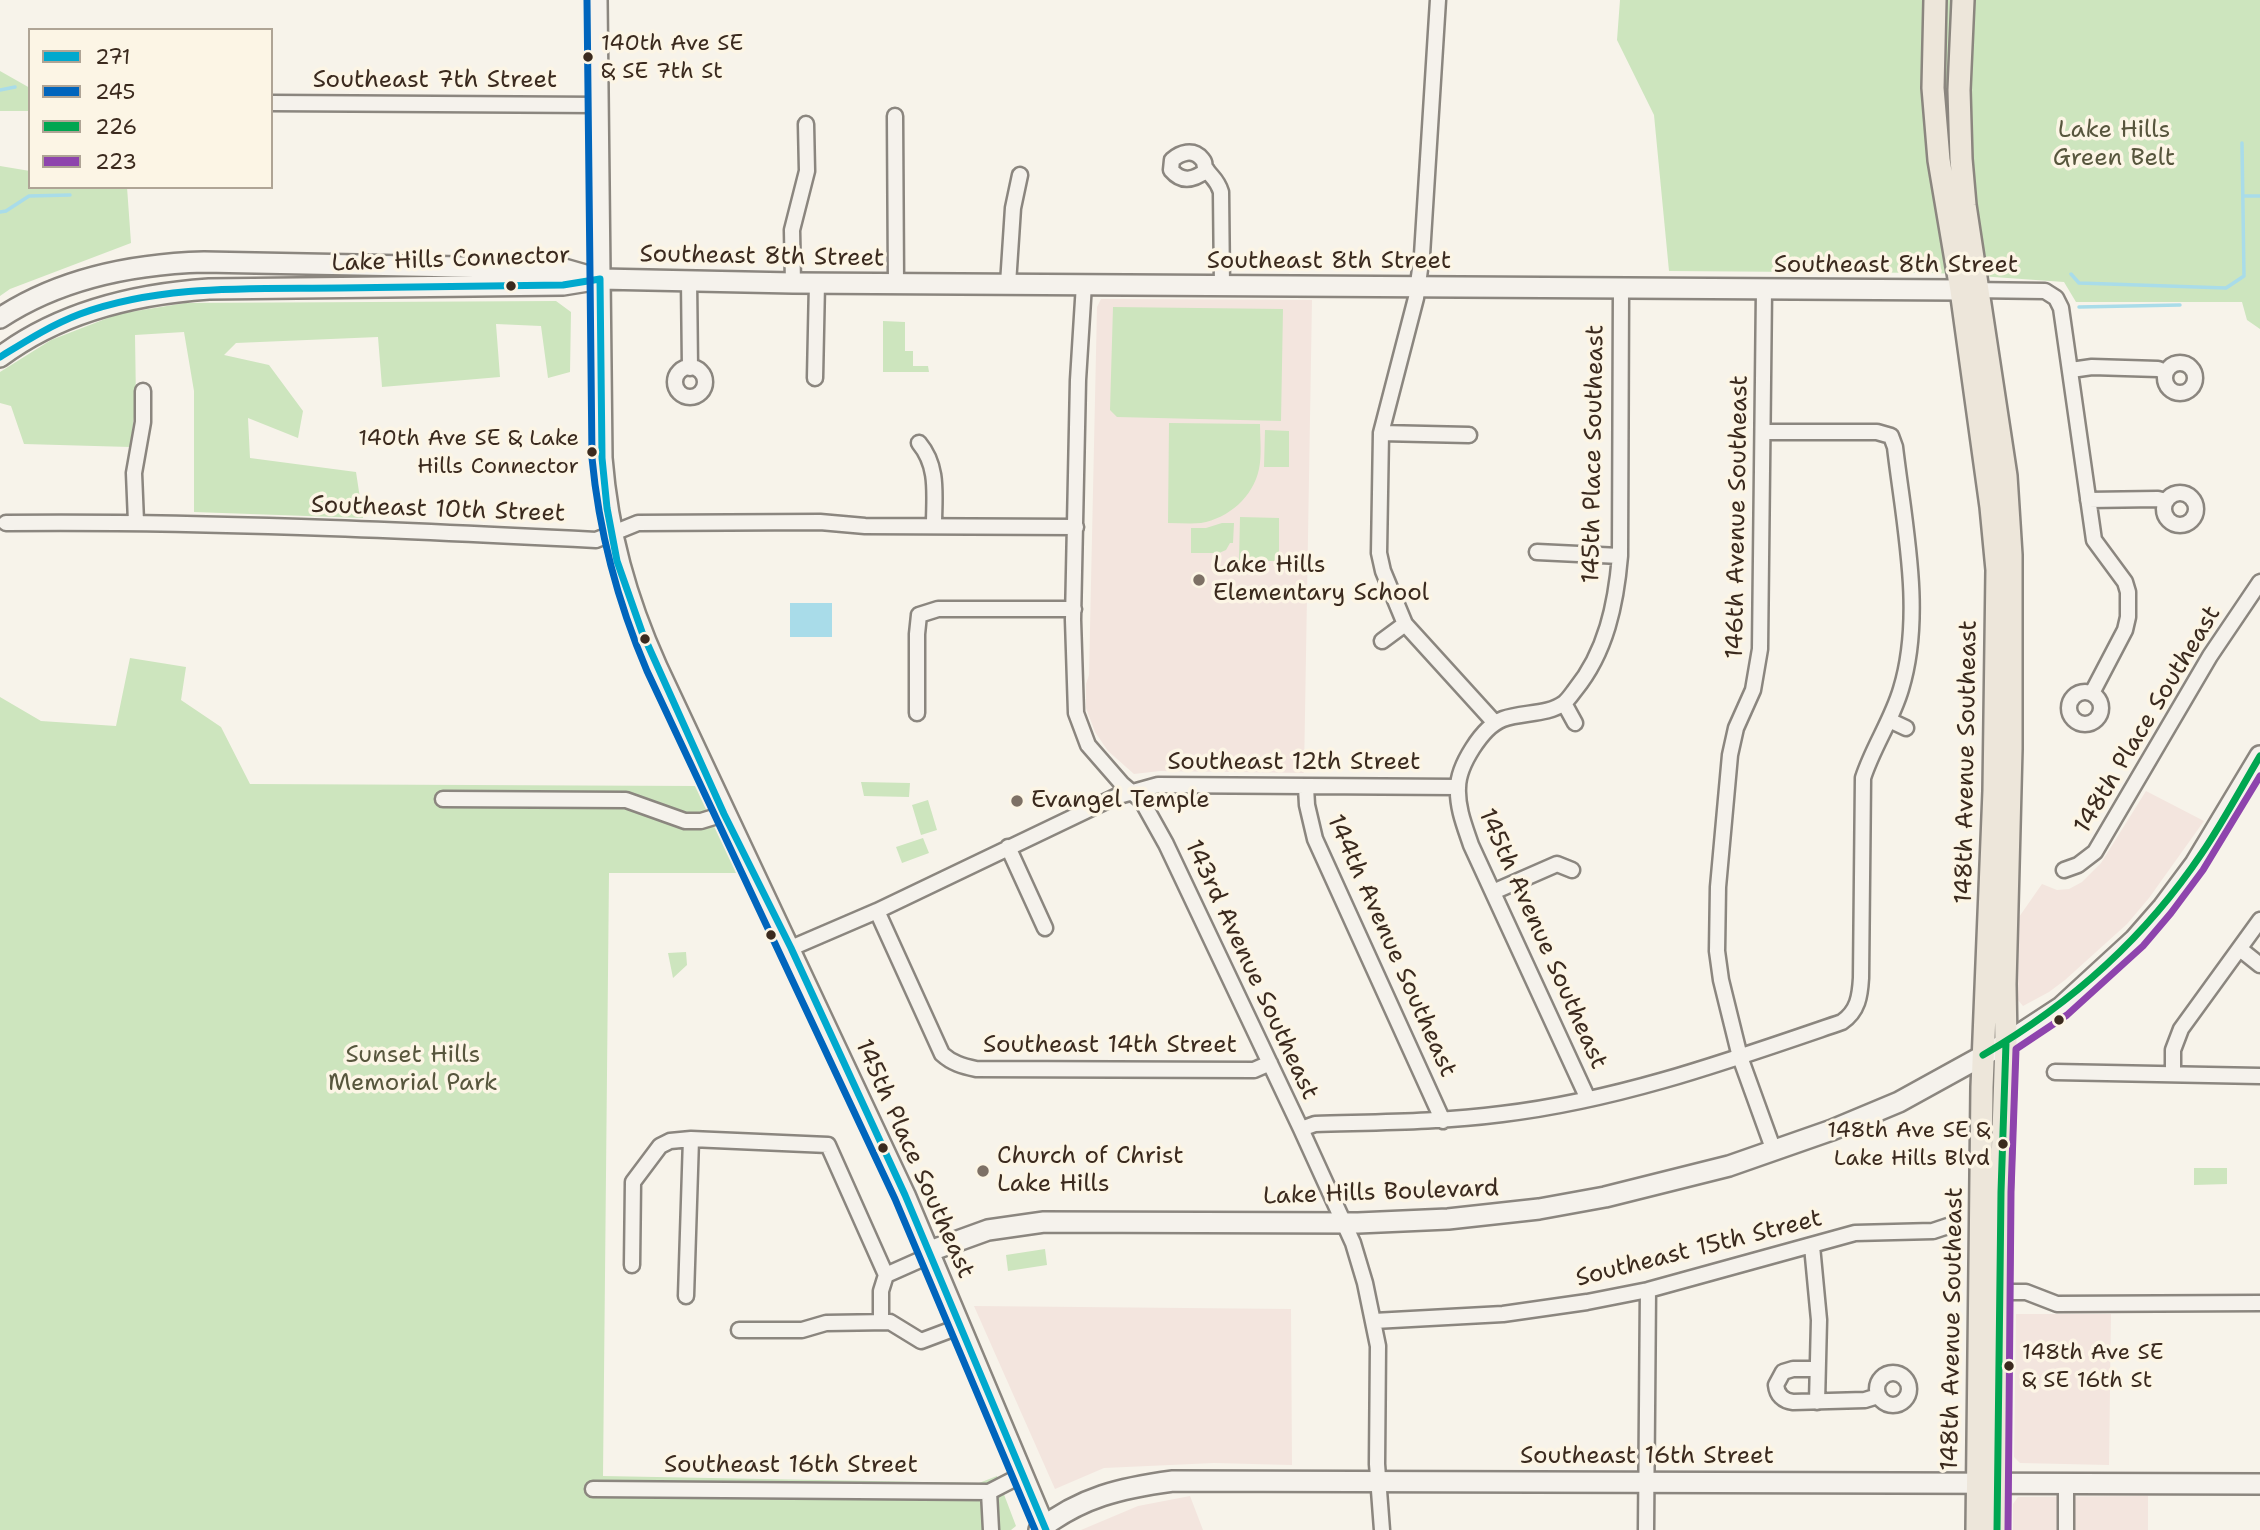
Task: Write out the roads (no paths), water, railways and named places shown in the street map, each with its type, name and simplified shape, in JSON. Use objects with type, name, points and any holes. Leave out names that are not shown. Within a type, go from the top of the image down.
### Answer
[{"type":"main road","name":"148th Avenue Southeast","points":[[1935,0],[1933,88],[1936,136],[1970,290],[2006,476],[2011,526],[2007,1043],[2000,1292],[1987,1483],[1977,1530]]},
{"type":"main road","name":"148th Avenue Southeast","points":[[1963,0],[1959,90],[1961,159],[1970,290],[1997,570],[1994,791],[1983,1055],[1987,1483],[1997,1530]]},
{"type":"main road","points":[[1986,1004],[1992,1011],[1999,1034],[2007,1043]]},
{"type":"main road","points":[[1983,1055],[1993,1088],[1992,1171],[2001,1192]]},
{"type":"street","name":"145th Place Southeast","points":[[597,0],[602,458],[617,561],[642,632],[724,814],[791,948],[930,1253],[1043,1529]]},
{"type":"street","points":[[1438,0],[1425,220],[1418,288],[1381,433],[1379,553],[1382,571],[1405,624],[1495,723],[1564,704],[1575,723]]},
{"type":"street","name":"Southeast 7th Street","points":[[273,103],[598,105]]},
{"type":"street","points":[[895,116],[896,283]]},
{"type":"street","points":[[793,283],[792,230],[807,171],[806,124]]},
{"type":"street","points":[[1207,170],[1218,182],[1221,192],[1222,286]]},
{"type":"street","points":[[1008,284],[1013,208],[1020,175]]},
{"type":"street","name":"Lake Hills Connector","points":[[0,318],[44,294],[77,281],[140,266],[169,263],[565,270],[600,279]]},
{"type":"street","name":"Southeast 8th Street","points":[[600,279],[793,283],[2045,291],[2056,298],[2061,308],[2071,370]]},
{"type":"street","name":"Lake Hills Connector","points":[[0,357],[46,329],[73,317],[108,304],[174,291],[563,285],[600,279]]},
{"type":"street","points":[[689,281],[690,368]]},
{"type":"street","points":[[815,378],[817,283]]},
{"type":"street","name":"143rd Avenue Southeast","points":[[1084,285],[1078,380],[1074,609],[1074,700],[1079,725],[1098,759],[1142,801],[1166,844],[1353,1243],[1378,1346],[1378,1480]]},
{"type":"street","name":"145th Place Southeast","points":[[1564,704],[1587,673],[1605,635],[1616,592],[1619,556],[1621,289]]},
{"type":"street","name":"146th Avenue Southeast","points":[[1763,290],[1758,668],[1753,690],[1736,728],[1730,755],[1718,887],[1717,951],[1721,980],[1740,1057],[1774,1151]]},
{"type":"street","points":[[2092,693],[2125,630],[2128,603],[2125,582],[2094,540],[2071,370],[2092,367],[2158,369],[2166,372]]},
{"type":"street","points":[[136,522],[134,473],[143,422],[144,391]]},
{"type":"street","points":[[1301,1129],[1315,1124],[1443,1121],[1505,1114],[1588,1099],[1668,1080],[1842,1022],[1850,1017],[1860,995],[1861,978],[1863,778],[1902,687],[1910,632],[1908,556],[1894,433],[1763,432]]},
{"type":"street","points":[[1381,433],[1469,435]]},
{"type":"street","points":[[919,443],[929,454],[933,467],[934,526]]},
{"type":"street","points":[[2088,500],[2166,501]]},
{"type":"street","name":"Southeast 10th Street","points":[[6,523],[136,522],[596,540],[638,523],[820,522],[865,526],[1076,527]]},
{"type":"street","points":[[1537,552],[1619,556]]},
{"type":"street","name":"148th Place Southeast","points":[[2064,870],[2095,852],[2210,656],[2260,582]]},
{"type":"street","points":[[917,713],[915,612],[938,609],[1074,609]]},
{"type":"street","points":[[1382,641],[1405,624]]},
{"type":"street","points":[[1889,719],[1906,728]]},
{"type":"street","name":"145th Avenue Southeast","points":[[1495,723],[1475,743],[1465,764],[1457,787],[1460,811],[1471,845],[1588,1099]]},
{"type":"street","name":"Lake Hills Boulevard","points":[[930,1253],[988,1230],[1044,1222],[1343,1223],[1448,1219],[1539,1209],[1667,1183],[1729,1166],[1832,1130],[1899,1102],[2007,1043],[2061,1007],[2144,928],[2195,864],[2260,755]]},
{"type":"street","name":"Southeast 12th Street","points":[[791,948],[877,911],[1115,797],[1158,785],[1457,787]]},
{"type":"street","name":"144th Avenue Southeast","points":[[1306,787],[1315,839],[1443,1121]]},
{"type":"street","points":[[443,799],[626,800],[685,821],[701,821],[724,814]]},
{"type":"street","points":[[1008,847],[1045,928]]},
{"type":"street","points":[[1493,892],[1557,864],[1572,870]]},
{"type":"street","name":"Southeast 14th Street","points":[[877,911],[942,1054],[950,1062],[976,1069],[1254,1070],[1270,1063]]},
{"type":"street","points":[[2173,1074],[2173,1050],[2181,1030],[2260,920]]},
{"type":"street","points":[[2240,949],[2260,965]]},
{"type":"street","points":[[2055,1072],[2260,1076]]},
{"type":"street","points":[[686,1296],[691,1139]]},
{"type":"street","points":[[632,1265],[633,1182],[660,1146],[670,1141],[691,1139],[828,1145],[886,1275],[881,1291],[881,1322]]},
{"type":"street","name":"Southeast 15th Street","points":[[1374,1321],[1503,1314],[1587,1303],[1648,1290],[1856,1233],[1933,1231],[1951,1225]]},
{"type":"street","points":[[1812,1246],[1819,1320],[1817,1402]]},
{"type":"street","points":[[886,1275],[930,1253]]},
{"type":"street","points":[[1646,1530],[1648,1290]]},
{"type":"street","points":[[2000,1292],[2026,1292],[2057,1304],[2260,1303]]},
{"type":"street","points":[[739,1330],[802,1330],[826,1323],[890,1321],[922,1341],[961,1326]]},
{"type":"street","points":[[1817,1369],[1788,1370],[1780,1375],[1776,1385],[1779,1395],[1787,1401],[1817,1402],[1865,1400],[1878,1396]]},
{"type":"street","points":[[991,1530],[989,1492],[1022,1475]]},
{"type":"street","name":"Southeast 16th Street","points":[[1043,1529],[1059,1515],[1085,1501],[1117,1490],[1205,1480],[2260,1484]]},
{"type":"street","points":[[1378,1480],[1382,1530]]},
{"type":"street","points":[[2066,1483],[2066,1530]]},
{"type":"street","name":"Southeast 16th Street","points":[[593,1489],[989,1492]]},
{"type":"water","points":[[790,603],[832,603],[832,637],[790,637]]},
{"type":"waterway","points":[[0,90],[15,87]]},
{"type":"waterway","points":[[2071,274],[2079,283],[2226,288],[2244,276],[2242,143]]},
{"type":"waterway","points":[[0,212],[29,196],[70,195]]},
{"type":"waterway","points":[[2243,196],[2260,196]]},
{"type":"waterway","points":[[2079,307],[2180,305]]},
{"type":"place","name":"140th Ave SE & SE 7th St","points":[[588,57]]},
{"type":"place","name":"140th Ave SE & Lake Hills Connector","points":[[592,452]]},
{"type":"place","name":"Lake Hills Elementary School","points":[[1199,580]]},
{"type":"place","name":"Evangel Temple","points":[[1017,801]]},
{"type":"place","name":"148th Ave SE & Lake Hills Blvd","points":[[2003,1144]]},
{"type":"place","name":"Church of Christ Lake Hills","points":[[983,1171]]},
{"type":"place","name":"148th Ave SE & SE 16th St","points":[[2009,1366]]},
{"type":"park label","name":"Lake Hills Green Belt","points":[[2114,145]]},
{"type":"park label","name":"Sunset Hills Memorial Park","points":[[413,1070]]}]
